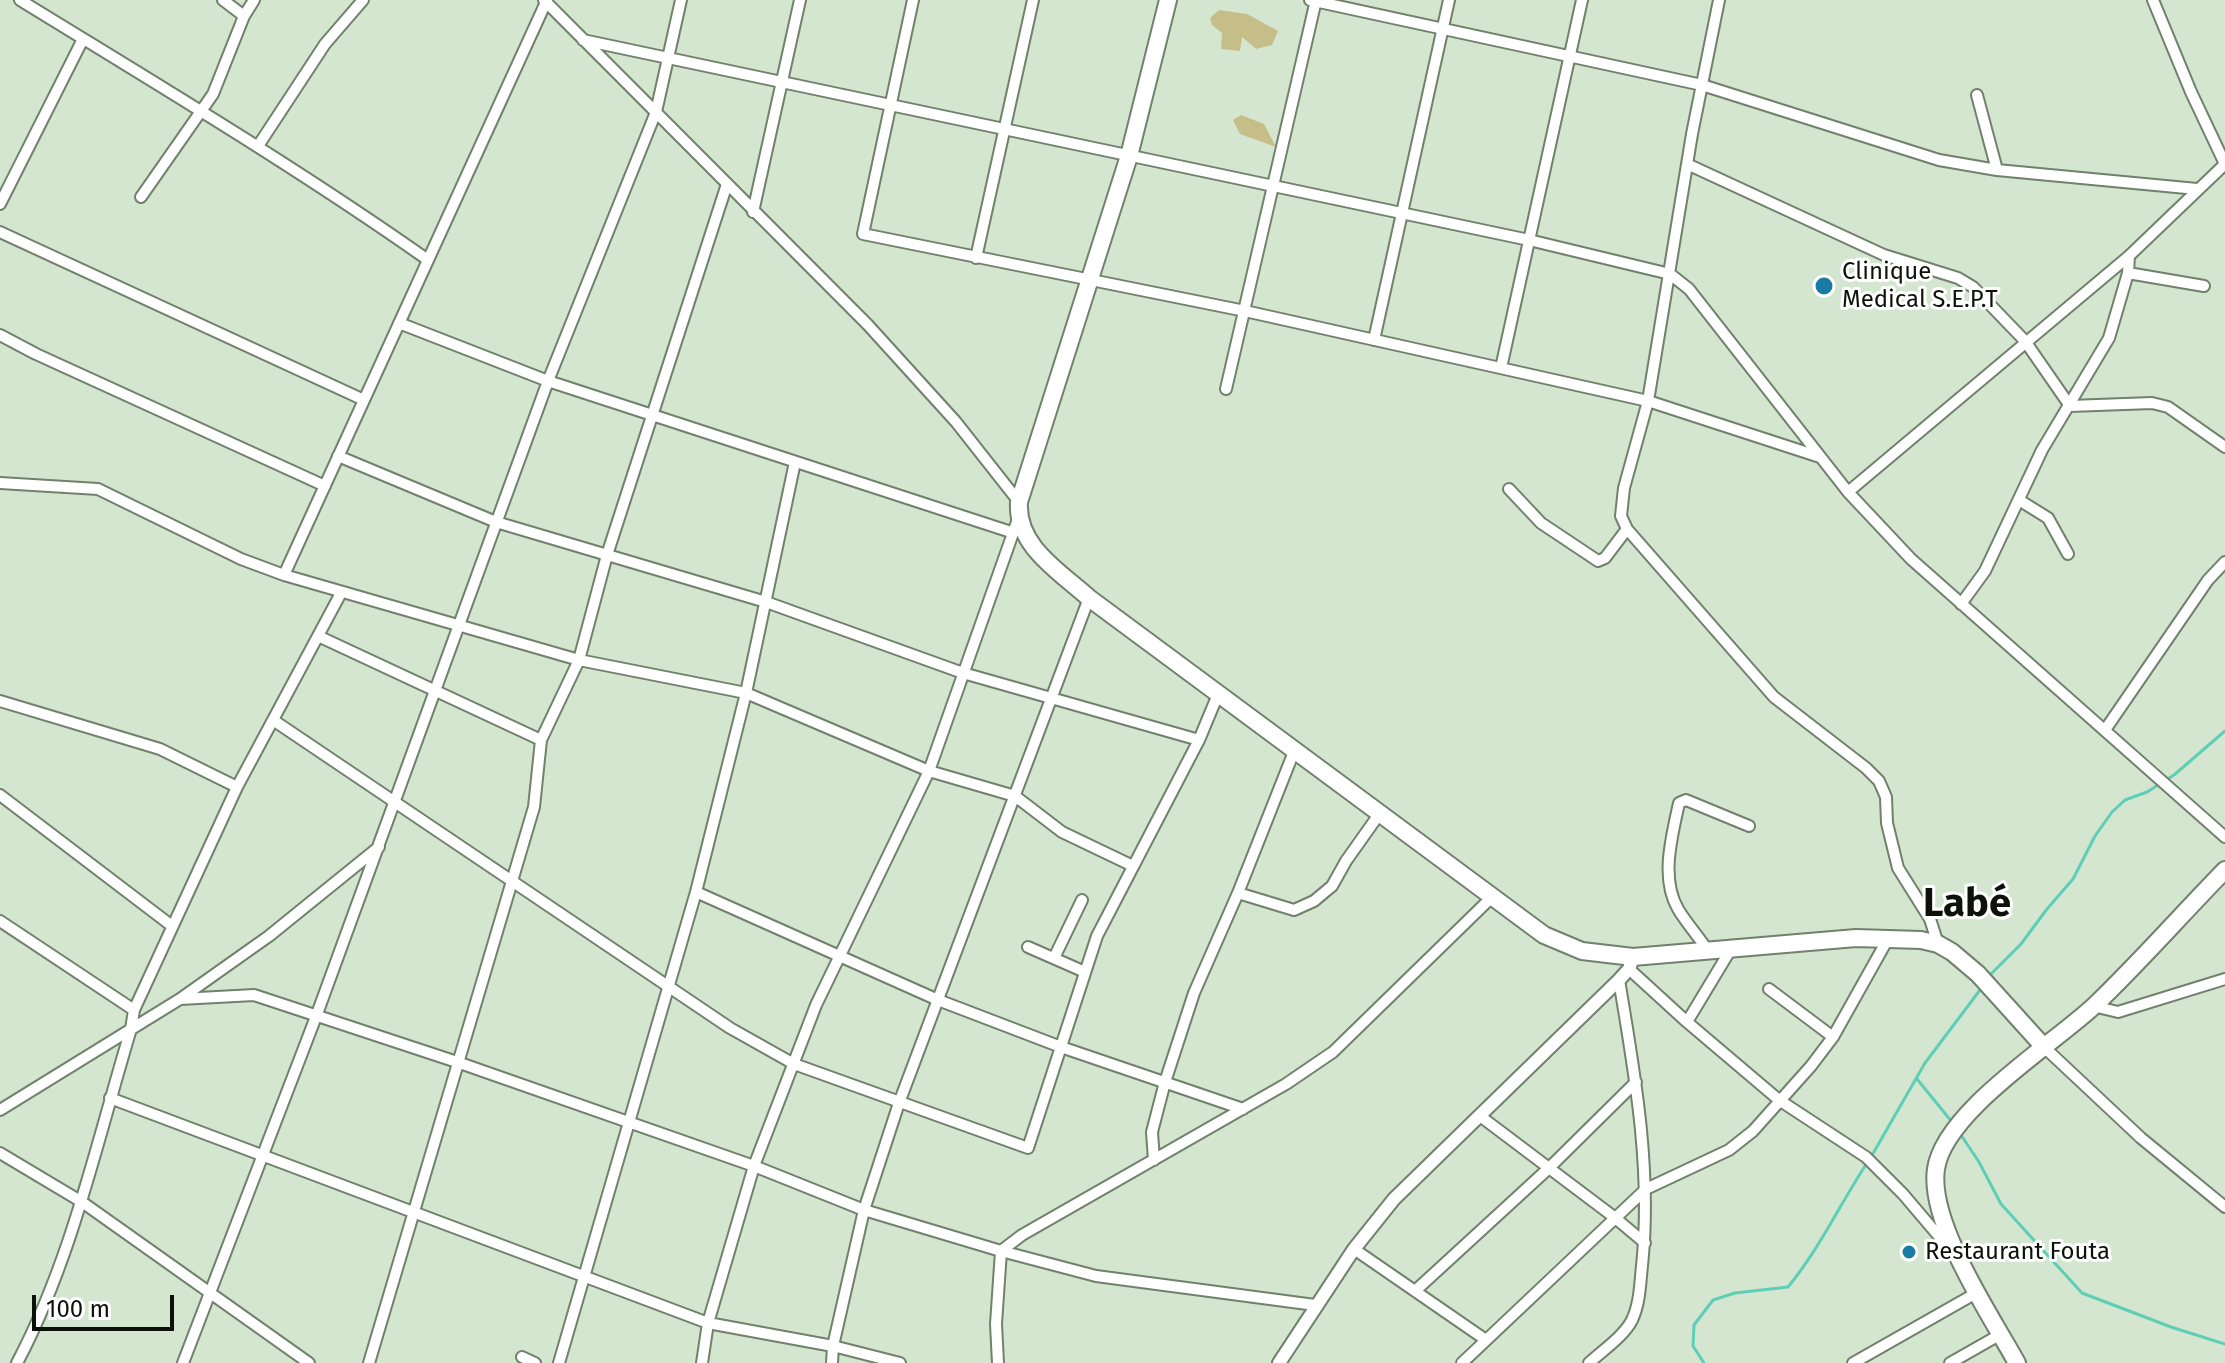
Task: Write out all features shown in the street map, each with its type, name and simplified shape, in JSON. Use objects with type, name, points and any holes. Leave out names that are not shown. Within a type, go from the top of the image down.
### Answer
[{"type":"main road","points":[[1168,0],[1129,156],[1016,518],[1031,544],[1089,598],[1544,935],[1582,951],[1631,963],[1708,951],[1889,937],[1938,944],[1952,952],[1984,981],[2044,1047]]},
{"type":"main road","points":[[2017,1363],[1978,1292],[1940,1212],[1936,1169],[1941,1151],[1977,1104],[2093,1006],[2225,870]]},
{"type":"street","points":[[20,0],[202,110],[428,260]]},
{"type":"street","points":[[223,0],[244,16]]},
{"type":"street","points":[[141,197],[213,94],[244,16],[254,0]]},
{"type":"street","points":[[258,146],[325,44],[363,0]]},
{"type":"street","points":[[183,1363],[380,846],[548,381],[656,112],[681,0]]},
{"type":"street","points":[[753,212],[800,0]]},
{"type":"street","points":[[913,0],[863,234],[1245,311],[1648,401],[1822,458]]},
{"type":"street","points":[[976,258],[1033,0]]},
{"type":"street","points":[[1226,389],[1314,0],[1702,85],[1939,160],[1997,170],[2197,189]]},
{"type":"street","points":[[1374,340],[1449,0]]},
{"type":"street","points":[[1501,368],[1582,0]]},
{"type":"street","points":[[1719,0],[1687,164],[1648,401],[1624,488],[1621,516],[1627,529],[1774,697],[1879,781],[1886,797],[1887,823],[1898,868],[1930,919],[1938,944]]},
{"type":"street","points":[[1848,492],[2129,256],[2225,164],[2153,0]]},
{"type":"street","points":[[284,575],[546,1],[878,336],[956,422],[1016,518]]},
{"type":"street","points":[[0,204],[83,39]]},
{"type":"street","points":[[583,40],[1529,240],[1670,274],[1689,289],[1848,492],[1911,559],[2225,837]]},
{"type":"street","points":[[1977,95],[1997,170]]},
{"type":"street","points":[[1687,164],[1884,255],[1958,278],[1973,287],[2025,341],[2070,406]]},
{"type":"street","points":[[369,1363],[534,807],[541,740],[579,660],[650,415],[727,184]]},
{"type":"street","points":[[0,232],[364,400]]},
{"type":"street","points":[[1961,604],[1985,571],[2042,450],[2109,338],[2128,273],[2129,256]]},
{"type":"street","points":[[2128,273],[2204,286]]},
{"type":"street","points":[[399,323],[548,381],[795,462],[1016,518]]},
{"type":"street","points":[[0,335],[325,486]]},
{"type":"street","points":[[2070,406],[2152,403],[2168,407],[2225,447]]},
{"type":"street","points":[[338,456],[496,522],[766,602],[963,673],[1199,740]]},
{"type":"street","points":[[559,1363],[696,892],[746,693],[795,462]]},
{"type":"street","points":[[0,483],[98,489],[241,559],[341,593],[579,660],[746,693],[929,771],[1015,796],[1062,832],[1133,866]]},
{"type":"street","points":[[1509,489],[1541,523],[1598,561],[1605,558],[1627,529]]},
{"type":"street","points":[[2019,500],[2048,518],[2068,554]]},
{"type":"street","points":[[702,1363],[708,1323],[754,1166],[816,1005],[929,771],[1016,518]]},
{"type":"street","points":[[2105,730],[2208,580],[2225,562]]},
{"type":"street","points":[[17,1363],[38,1324],[82,1202],[134,1010],[237,787],[341,593]]},
{"type":"street","points":[[832,1363],[833,1346],[864,1210],[899,1103],[1089,598]]},
{"type":"street","points":[[318,636],[541,740]]},
{"type":"street","points":[[273,720],[730,1028],[794,1064],[1028,1148],[1097,936],[1199,740],[1219,692]]},
{"type":"street","points":[[0,701],[160,749],[237,787]]},
{"type":"street","points":[[1154,1160],[1152,1132],[1194,993],[1238,893],[1295,749]]},
{"type":"street","points":[[0,795],[172,926]]},
{"type":"street","points":[[1708,951],[1677,907],[1672,892],[1669,866],[1679,803],[1686,800],[1749,826]]},
{"type":"street","points":[[1238,893],[1294,910],[1314,901],[1332,886],[1380,813]]},
{"type":"street","points":[[0,1110],[180,999],[269,936],[380,846]]},
{"type":"street","points":[[696,892],[938,1000],[1061,1047],[1243,1109]]},
{"type":"street","points":[[998,1363],[996,1324],[1001,1251],[1022,1235],[1286,1084],[1333,1052],[1492,897]]},
{"type":"street","points":[[1054,958],[1082,900]]},
{"type":"street","points":[[0,921],[134,1010]]},
{"type":"street","points":[[1462,1363],[1646,1189],[1729,1150],[1753,1131],[1833,1037],[1889,937]]},
{"type":"street","points":[[1028,947],[1085,972]]},
{"type":"street","points":[[1687,1022],[1731,949]]},
{"type":"street","points":[[1279,1363],[1354,1249],[1394,1199],[1619,980],[1631,963],[1687,1022],[1779,1100],[1869,1160],[1943,1241],[1950,1237]]},
{"type":"street","points":[[2093,1006],[2118,1012],[2225,979]]},
{"type":"street","points":[[1589,1363],[1630,1324],[1638,1306],[1645,1243],[1646,1189],[1636,1082],[1619,980]]},
{"type":"street","points":[[1769,989],[1833,1037]]},
{"type":"street","points":[[180,999],[254,995],[317,1014],[754,1166],[864,1210],[1001,1251],[1096,1276],[1315,1305]]},
{"type":"street","points":[[2044,1047],[2141,1138],[2225,1207]]},
{"type":"street","points":[[1415,1291],[1549,1168],[1636,1082]]},
{"type":"street","points":[[110,1098],[708,1323],[833,1346],[900,1363]]},
{"type":"street","points":[[1480,1116],[1645,1243]]},
{"type":"street","points":[[0,1153],[82,1202],[309,1363]]},
{"type":"street","points":[[1354,1249],[1486,1340]]},
{"type":"street","points":[[1853,1363],[1978,1292]]},
{"type":"street","points":[[1950,1363],[2001,1334]]},
{"type":"street","points":[[522,1357],[535,1363]]},
{"type":"shaded area","points":[[1219,10],[1247,14],[1278,31],[1272,45],[1256,49],[1242,37],[1240,51],[1221,49],[1222,33],[1212,25],[1210,18]]},
{"type":"shaded area","points":[[1241,115],[1264,124],[1276,147],[1240,134],[1233,120]]},
{"type":"waterway","points":[[1989,976],[2021,944],[2073,879],[2095,836],[2112,812],[2125,800],[2147,792],[2174,775],[2225,731]]},
{"type":"waterway","points":[[1871,1157],[1925,1063],[1983,986]]},
{"type":"waterway","points":[[1917,1079],[1952,1122]]},
{"type":"waterway","points":[[1959,1132],[2001,1204],[2082,1293],[2225,1344]]},
{"type":"waterway","points":[[1704,1363],[1693,1346],[1694,1325],[1713,1300],[1735,1293],[1788,1287],[1867,1163]]},
{"type":"place","name":"Clinique Medical S.E.P.T","points":[[1824,286]]},
{"type":"place","name":"Restaurant Fouta","points":[[1909,1252]]},
{"type":"district","name":"Labé","points":[[1967,905]]}]
